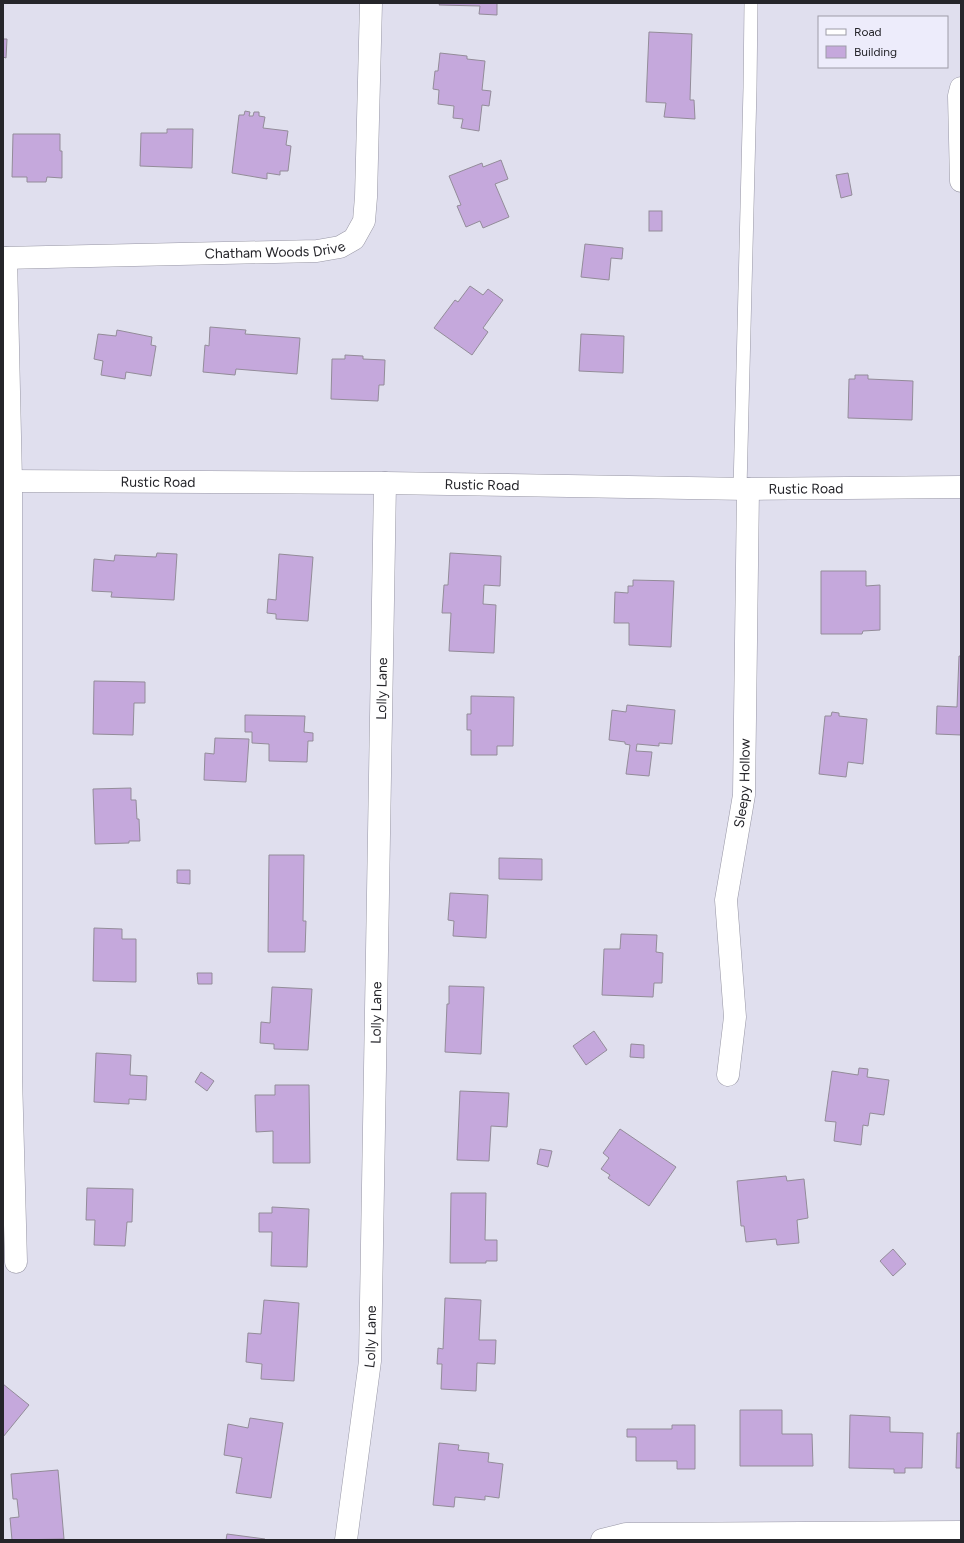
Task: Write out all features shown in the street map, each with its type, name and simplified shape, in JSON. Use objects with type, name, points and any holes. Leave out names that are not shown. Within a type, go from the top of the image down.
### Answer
[{"type":"street","name":"Chatham Woods Drive","points":[[5,258],[317,251],[340,246],[354,239],[364,221],[366,197],[371,3]]},
{"type":"street","points":[[961,88],[959,96],[961,180]]},
{"type":"street","points":[[5,258],[7,481],[7,1076],[16,1262]]},
{"type":"street","name":"Rustic Road","points":[[7,481],[385,483],[744,489],[961,487]]},
{"type":"street","name":"Lolly Lane","points":[[346,1540],[370,1361],[385,483]]},
{"type":"street","name":"Sleepy Hollow","points":[[728,1075],[735,1017],[726,900],[744,795],[744,489]]},
{"type":"street","points":[[602,1540],[626,1534],[961,1532]]},
{"type":"lane","points":[[744,489],[751,3]]},
{"type":"building","points":[[440,3],[497,3],[497,15],[479,14],[480,6],[439,5]]},
{"type":"building","points":[[649,32],[692,34],[690,100],[694,100],[695,119],[664,117],[666,103],[646,102]]},
{"type":"building","points":[[3,39],[7,39],[6,58],[3,57]]},
{"type":"building","points":[[440,53],[467,56],[467,59],[485,61],[482,90],[491,91],[489,106],[482,105],[479,131],[461,128],[463,119],[453,118],[454,106],[438,104],[439,90],[433,89],[435,71],[438,71]]},
{"type":"building","points":[[245,111],[250,112],[249,116],[253,116],[254,112],[259,112],[259,116],[265,117],[263,128],[288,131],[286,145],[291,146],[288,171],[280,171],[280,175],[267,173],[267,179],[232,173],[239,115],[244,115]]},
{"type":"building","points":[[167,129],[193,129],[192,168],[140,166],[141,133],[167,133]]},
{"type":"building","points":[[13,134],[60,134],[60,151],[62,151],[62,178],[47,177],[46,182],[27,182],[27,177],[12,177]]},
{"type":"building","points":[[501,160],[508,179],[495,184],[509,217],[483,228],[480,221],[466,227],[457,206],[461,205],[449,176],[482,163],[483,167]]},
{"type":"building","points":[[848,173],[852,195],[841,198],[836,175]]},
{"type":"building","points":[[649,211],[662,211],[662,231],[649,231]]},
{"type":"building","points":[[585,244],[623,248],[622,259],[611,258],[609,280],[581,277]]},
{"type":"building","points":[[470,286],[483,295],[488,289],[503,300],[483,328],[488,332],[472,355],[434,328],[455,300],[458,302]]},
{"type":"building","points":[[210,327],[246,330],[245,334],[300,338],[297,374],[236,369],[235,375],[203,372],[205,345],[209,346]]},
{"type":"building","points":[[117,330],[152,337],[151,345],[156,346],[151,376],[126,372],[125,379],[101,375],[103,361],[94,359],[98,334],[116,336]]},
{"type":"building","points":[[581,334],[624,336],[623,373],[579,371]]},
{"type":"building","points":[[345,355],[363,356],[363,359],[385,360],[384,385],[379,385],[378,401],[331,399],[332,359],[345,359]]},
{"type":"building","points":[[855,375],[868,375],[868,379],[913,381],[912,420],[848,418],[849,379],[855,379]]},
{"type":"building","points":[[157,553],[177,554],[174,600],[111,597],[112,592],[92,591],[94,559],[114,561],[115,555],[156,557]]},
{"type":"building","points":[[450,553],[501,556],[500,586],[484,585],[483,604],[496,605],[494,653],[449,651],[451,613],[442,613],[444,585],[448,585]]},
{"type":"building","points":[[279,554],[313,557],[308,621],[276,619],[276,614],[267,613],[268,599],[276,600]]},
{"type":"building","points":[[821,571],[866,571],[866,586],[880,585],[880,630],[863,631],[862,634],[821,634]]},
{"type":"building","points":[[633,580],[674,581],[671,647],[629,645],[629,623],[614,623],[615,592],[628,593],[628,586],[633,586]]},
{"type":"building","points":[[959,656],[961,656],[961,735],[936,734],[937,706],[957,707]]},
{"type":"building","points":[[94,681],[145,682],[145,703],[134,703],[133,735],[93,734]]},
{"type":"building","points":[[471,696],[514,697],[513,746],[497,746],[497,755],[471,755],[471,730],[467,730],[467,714],[471,714]]},
{"type":"building","points":[[627,705],[675,710],[672,744],[659,743],[659,746],[637,744],[636,751],[652,752],[649,776],[626,774],[630,745],[625,744],[625,742],[609,740],[612,710],[626,712]]},
{"type":"building","points":[[832,712],[839,713],[839,716],[867,719],[863,764],[848,762],[846,777],[819,774],[825,716],[831,716]]},
{"type":"building","points":[[245,715],[305,716],[304,732],[313,733],[313,741],[308,741],[307,762],[269,761],[269,744],[252,743],[252,732],[245,732]]},
{"type":"building","points":[[215,738],[249,739],[246,782],[204,780],[205,753],[214,754]]},
{"type":"building","points":[[131,788],[131,800],[136,800],[140,841],[129,841],[129,843],[95,844],[93,789]]},
{"type":"building","points":[[269,855],[304,855],[303,921],[306,921],[305,952],[268,952]]},
{"type":"building","points":[[499,858],[542,859],[542,880],[499,879]]},
{"type":"building","points":[[177,870],[190,870],[190,884],[177,883]]},
{"type":"building","points":[[450,893],[488,895],[486,938],[453,936],[454,921],[448,920]]},
{"type":"building","points":[[94,928],[122,929],[122,939],[136,939],[136,982],[93,981]]},
{"type":"building","points":[[621,934],[657,935],[656,952],[663,953],[662,983],[654,983],[653,997],[602,995],[604,949],[620,949]]},
{"type":"building","points":[[197,973],[212,973],[212,984],[198,984]]},
{"type":"building","points":[[449,986],[484,987],[481,1054],[445,1052]]},
{"type":"building","points":[[272,987],[312,989],[308,1050],[274,1049],[274,1044],[260,1043],[261,1022],[270,1023]]},
{"type":"building","points":[[594,1031],[607,1050],[586,1065],[573,1046]]},
{"type":"building","points":[[631,1044],[644,1045],[644,1058],[630,1057]]},
{"type":"building","points":[[96,1053],[131,1055],[130,1075],[147,1076],[146,1100],[129,1099],[129,1104],[94,1102]]},
{"type":"building","points":[[859,1068],[868,1069],[867,1077],[889,1080],[884,1115],[870,1113],[868,1126],[863,1125],[861,1145],[834,1141],[836,1122],[825,1121],[832,1071],[858,1075]]},
{"type":"building","points":[[201,1072],[214,1081],[207,1091],[195,1082]]},
{"type":"building","points":[[275,1085],[309,1085],[310,1163],[273,1163],[273,1131],[256,1132],[255,1095],[275,1095]]},
{"type":"building","points":[[460,1091],[509,1093],[507,1127],[491,1126],[489,1161],[457,1160]]},
{"type":"building","points":[[620,1129],[676,1167],[649,1206],[608,1178],[610,1175],[601,1169],[609,1158],[603,1153]]},
{"type":"building","points":[[540,1149],[552,1151],[548,1167],[537,1164]]},
{"type":"building","points":[[786,1176],[787,1181],[804,1179],[808,1218],[797,1220],[799,1243],[777,1245],[776,1239],[746,1242],[744,1226],[741,1226],[737,1181]]},
{"type":"building","points":[[87,1188],[133,1189],[132,1222],[127,1222],[125,1246],[94,1245],[95,1220],[86,1220]]},
{"type":"building","points":[[451,1193],[486,1193],[485,1240],[497,1240],[497,1261],[486,1261],[486,1263],[450,1263]]},
{"type":"building","points":[[272,1207],[309,1209],[307,1267],[271,1266],[272,1232],[259,1232],[259,1213],[272,1213]]},
{"type":"building","points":[[893,1249],[906,1264],[893,1276],[880,1261]]},
{"type":"building","points":[[445,1298],[481,1300],[479,1340],[496,1340],[495,1364],[477,1363],[476,1391],[441,1389],[442,1364],[437,1364],[438,1348],[443,1349]]},
{"type":"building","points":[[264,1300],[299,1303],[294,1381],[261,1379],[262,1364],[246,1362],[248,1333],[261,1334]]},
{"type":"building","points":[[3,1384],[29,1405],[3,1437]]},
{"type":"building","points":[[740,1410],[782,1410],[782,1434],[812,1434],[813,1466],[740,1466]]},
{"type":"building","points":[[850,1415],[890,1417],[890,1432],[923,1433],[922,1468],[905,1468],[905,1473],[894,1473],[894,1469],[849,1468]]},
{"type":"building","points":[[250,1418],[283,1423],[271,1498],[236,1493],[242,1458],[224,1455],[228,1424],[248,1428]]},
{"type":"building","points":[[672,1425],[695,1425],[695,1469],[677,1469],[677,1461],[636,1461],[636,1437],[627,1437],[627,1429],[672,1429]]},
{"type":"building","points":[[957,1433],[961,1433],[961,1468],[956,1468]]},
{"type":"building","points":[[439,1443],[459,1445],[458,1450],[489,1453],[488,1462],[503,1464],[499,1498],[485,1496],[485,1500],[455,1497],[454,1507],[433,1505]]},
{"type":"building","points":[[58,1470],[64,1539],[12,1540],[10,1518],[19,1517],[17,1499],[13,1499],[11,1474]]},
{"type":"building","points":[[227,1534],[265,1539],[265,1540],[226,1540]]}]
